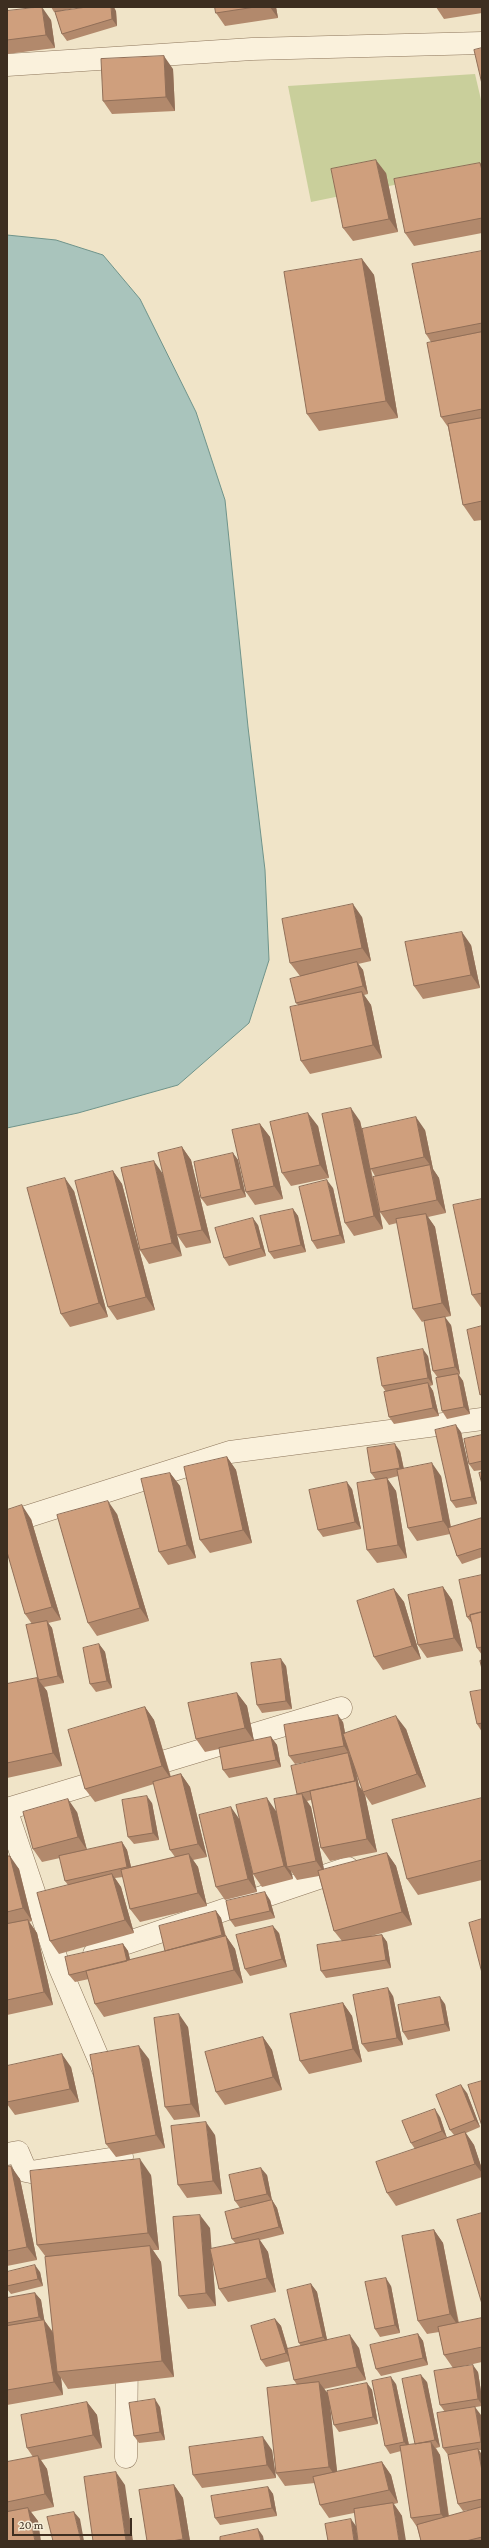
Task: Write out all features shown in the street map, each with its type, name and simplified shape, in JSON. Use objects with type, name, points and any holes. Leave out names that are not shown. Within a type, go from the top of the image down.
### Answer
[{"type":"street","points":[[7,65],[252,49],[482,43]]},
{"type":"street","points":[[7,1523],[230,1452],[482,1419]]},
{"type":"street","points":[[7,1809],[342,1708]]},
{"type":"street","points":[[7,1812],[59,1966],[116,2098]]},
{"type":"street","points":[[59,1966],[369,1862]]},
{"type":"street","points":[[122,2135],[123,2180]]},
{"type":"street","points":[[7,2154],[18,2152],[26,2171],[31,2172],[122,2157]]},
{"type":"street","points":[[126,2329],[126,2458]]},
{"type":"green space","points":[[475,74],[482,104],[482,167],[311,202],[288,86]]},
{"type":"water","points":[[7,235],[56,240],[103,255],[140,299],[196,412],[225,500],[248,727],[265,870],[269,960],[249,1023],[178,1085],[78,1113],[7,1128]]},
{"type":"building","points":[[42,7],[46,35],[7,40],[7,11]]},
{"type":"building","points":[[87,7],[111,7],[112,19],[62,34],[55,12]]},
{"type":"building","points":[[215,7],[255,7],[216,13]]},
{"type":"building","points":[[482,48],[482,84],[474,50]]},
{"type":"building","points":[[164,56],[166,97],[103,101],[101,59]]},
{"type":"building","points":[[376,160],[389,219],[343,228],[331,169]]},
{"type":"building","points":[[480,163],[482,170],[482,218],[405,233],[394,179]]},
{"type":"building","points":[[482,251],[482,323],[426,334],[412,264]]},
{"type":"building","points":[[362,259],[386,401],[307,414],[284,272]]},
{"type":"building","points":[[482,332],[482,409],[441,417],[427,343]]},
{"type":"building","points":[[482,418],[482,501],[463,505],[448,424]]},
{"type":"building","points":[[353,904],[362,948],[290,963],[282,919]]},
{"type":"building","points":[[462,932],[471,975],[414,986],[405,942]]},
{"type":"building","points":[[357,962],[363,986],[296,1003],[290,979]]},
{"type":"building","points":[[362,992],[373,1045],[301,1061],[290,1007]]},
{"type":"building","points":[[351,1108],[374,1216],[345,1223],[322,1114]]},
{"type":"building","points":[[308,1113],[320,1165],[282,1173],[270,1122]]},
{"type":"building","points":[[416,1117],[424,1157],[370,1169],[362,1129]]},
{"type":"building","points":[[260,1124],[274,1186],[246,1192],[232,1130]]},
{"type":"building","points":[[182,1147],[202,1230],[177,1235],[158,1153]]},
{"type":"building","points":[[233,1153],[241,1189],[201,1198],[194,1162]]},
{"type":"building","points":[[154,1161],[172,1243],[140,1250],[121,1168]]},
{"type":"building","points":[[430,1165],[437,1200],[380,1212],[373,1177]]},
{"type":"building","points":[[113,1171],[146,1297],[108,1307],[75,1181]]},
{"type":"building","points":[[65,1178],[99,1303],[61,1314],[27,1188]]},
{"type":"building","points":[[327,1180],[340,1235],[312,1241],[299,1187]]},
{"type":"building","points":[[482,1199],[482,1293],[472,1295],[453,1205]]},
{"type":"building","points":[[293,1209],[301,1245],[269,1252],[260,1216]]},
{"type":"building","points":[[426,1214],[442,1303],[413,1309],[396,1219]]},
{"type":"building","points":[[253,1218],[261,1248],[224,1258],[215,1228]]},
{"type":"building","points":[[445,1317],[455,1367],[433,1371],[424,1321]]},
{"type":"building","points":[[482,1326],[482,1394],[480,1395],[467,1330]]},
{"type":"building","points":[[423,1349],[428,1378],[382,1386],[377,1358]]},
{"type":"building","points":[[458,1374],[464,1407],[442,1411],[436,1378]]},
{"type":"building","points":[[428,1383],[433,1408],[389,1417],[384,1392]]},
{"type":"building","points":[[456,1425],[472,1497],[451,1501],[435,1430]]},
{"type":"building","points":[[482,1435],[482,1461],[469,1464],[464,1439]]},
{"type":"building","points":[[395,1444],[400,1468],[371,1473],[367,1448]]},
{"type":"building","points":[[227,1457],[243,1530],[200,1540],[184,1467]]},
{"type":"building","points":[[432,1463],[443,1521],[408,1528],[397,1470]]},
{"type":"building","points":[[482,1472],[482,1484],[479,1473]]},
{"type":"building","points":[[170,1473],[187,1545],[159,1552],[141,1479]]},
{"type":"building","points":[[387,1478],[398,1545],[367,1550],[357,1483]]},
{"type":"building","points":[[347,1482],[355,1522],[318,1530],[309,1490]]},
{"type":"building","points":[[108,1501],[140,1608],[88,1623],[57,1515]]},
{"type":"building","points":[[22,1505],[52,1607],[25,1614],[7,1552],[7,1510]]},
{"type":"building","points":[[482,1518],[482,1548],[457,1556],[448,1528]]},
{"type":"building","points":[[482,1575],[482,1612],[467,1617],[459,1580]]},
{"type":"building","points":[[443,1587],[454,1638],[418,1645],[408,1595]]},
{"type":"building","points":[[394,1589],[412,1646],[374,1657],[357,1601]]},
{"type":"building","points":[[482,1612],[482,1647],[477,1648],[470,1615]]},
{"type":"building","points":[[47,1621],[58,1676],[39,1680],[26,1625]]},
{"type":"building","points":[[99,1644],[107,1681],[90,1684],[83,1648]]},
{"type":"building","points":[[281,1659],[286,1701],[257,1705],[251,1663]]},
{"type":"building","points":[[37,1678],[53,1753],[7,1763],[7,1684]]},
{"type":"building","points":[[482,1690],[482,1723],[477,1724],[470,1692]]},
{"type":"building","points":[[237,1693],[245,1728],[196,1739],[188,1703]]},
{"type":"building","points":[[145,1707],[162,1766],[85,1789],[68,1730]]},
{"type":"building","points":[[338,1715],[344,1746],[289,1756],[284,1725]]},
{"type":"building","points":[[396,1716],[417,1774],[363,1792],[343,1734]]},
{"type":"building","points":[[271,1737],[276,1760],[223,1770],[219,1748]]},
{"type":"building","points":[[348,1753],[355,1781],[297,1794],[291,1766]]},
{"type":"building","points":[[181,1774],[198,1844],[170,1850],[153,1782]]},
{"type":"building","points":[[356,1781],[367,1839],[321,1848],[310,1791]]},
{"type":"building","points":[[302,1794],[316,1861],[287,1867],[274,1799]]},
{"type":"building","points":[[147,1796],[153,1833],[128,1837],[122,1800]]},
{"type":"building","points":[[267,1798],[284,1866],[253,1874],[236,1805]]},
{"type":"building","points":[[482,1798],[482,1860],[407,1879],[392,1820]]},
{"type":"building","points":[[68,1799],[78,1837],[33,1849],[23,1812]]},
{"type":"building","points":[[231,1807],[248,1879],[216,1887],[199,1815]]},
{"type":"building","points":[[122,1842],[127,1867],[65,1881],[59,1856]]},
{"type":"building","points":[[387,1853],[402,1912],[334,1931],[318,1871]]},
{"type":"building","points":[[189,1854],[198,1893],[130,1909],[121,1870]]},
{"type":"building","points":[[7,1856],[10,1856],[23,1908],[7,1912]]},
{"type":"building","points":[[112,1874],[125,1920],[50,1941],[37,1893]]},
{"type":"building","points":[[265,1892],[270,1911],[230,1920],[226,1901]]},
{"type":"building","points":[[216,1911],[222,1935],[165,1951],[159,1926]]},
{"type":"building","points":[[482,1919],[482,1973],[469,1923]]},
{"type":"building","points":[[28,1920],[44,1992],[7,2000],[7,1924]]},
{"type":"building","points":[[273,1926],[282,1959],[245,1969],[236,1935]]},
{"type":"building","points":[[382,1935],[386,1960],[321,1971],[317,1945]]},
{"type":"building","points":[[226,1936],[234,1970],[95,2004],[86,1971]]},
{"type":"building","points":[[123,1944],[127,1961],[69,1975],[65,1957]]},
{"type":"building","points":[[388,1988],[397,2038],[362,2044],[353,1995]]},
{"type":"building","points":[[440,1997],[445,2024],[403,2032],[398,2005]]},
{"type":"building","points":[[343,2003],[353,2049],[300,2061],[290,2014]]},
{"type":"building","points":[[179,2014],[191,2104],[165,2107],[154,2018]]},
{"type":"building","points":[[263,2037],[273,2077],[216,2092],[205,2052]]},
{"type":"building","points":[[139,2046],[156,2135],[106,2144],[90,2055]]},
{"type":"building","points":[[62,2054],[70,2089],[7,2102],[7,2066]]},
{"type":"building","points":[[482,2081],[482,2126],[468,2085]]},
{"type":"building","points":[[461,2085],[475,2120],[450,2130],[436,2095]]},
{"type":"building","points":[[435,2109],[442,2131],[411,2143],[402,2121]]},
{"type":"building","points":[[206,2122],[213,2181],[178,2185],[171,2126]]},
{"type":"building","points":[[465,2132],[475,2164],[387,2193],[376,2162]]},
{"type":"building","points":[[140,2159],[148,2233],[37,2245],[30,2171]]},
{"type":"building","points":[[7,2166],[11,2166],[27,2247],[7,2251]]},
{"type":"building","points":[[261,2168],[267,2194],[235,2201],[229,2175]]},
{"type":"building","points":[[272,2200],[279,2227],[232,2239],[225,2212]]},
{"type":"building","points":[[482,2213],[482,2304],[457,2220]]},
{"type":"building","points":[[200,2215],[206,2293],[179,2296],[173,2217]]},
{"type":"building","points":[[434,2230],[450,2314],[418,2321],[402,2236]]},
{"type":"building","points":[[259,2239],[267,2278],[219,2289],[210,2249]]},
{"type":"building","points":[[150,2246],[162,2361],[57,2372],[45,2257]]},
{"type":"building","points":[[35,2265],[38,2279],[7,2286],[7,2272]]},
{"type":"building","points":[[386,2278],[395,2325],[375,2329],[365,2282]]},
{"type":"building","points":[[311,2284],[323,2337],[299,2343],[287,2290]]},
{"type":"building","points":[[35,2293],[39,2317],[7,2323],[7,2298]]},
{"type":"building","points":[[482,2318],[482,2347],[444,2355],[438,2327]]},
{"type":"building","points":[[275,2319],[286,2353],[261,2360],[251,2326]]},
{"type":"building","points":[[44,2320],[54,2382],[7,2390],[7,2326]]},
{"type":"building","points":[[418,2334],[423,2358],[376,2369],[370,2345]]},
{"type":"building","points":[[350,2335],[357,2367],[294,2380],[287,2349]]},
{"type":"building","points":[[473,2365],[478,2399],[440,2405],[434,2371]]},
{"type":"building","points":[[421,2375],[435,2440],[415,2444],[402,2379]]},
{"type":"building","points":[[391,2377],[404,2442],[385,2446],[372,2381]]},
{"type":"building","points":[[319,2382],[329,2467],[276,2473],[267,2388]]},
{"type":"building","points":[[367,2383],[373,2417],[334,2425],[327,2391]]},
{"type":"building","points":[[155,2399],[160,2432],[134,2436],[129,2403]]},
{"type":"building","points":[[87,2402],[93,2435],[27,2448],[21,2415]]},
{"type":"building","points":[[475,2407],[481,2442],[443,2448],[437,2413]]},
{"type":"building","points":[[263,2437],[267,2465],[193,2475],[189,2447]]},
{"type":"building","points":[[431,2442],[441,2514],[411,2518],[400,2446]]},
{"type":"building","points":[[478,2449],[482,2471],[482,2499],[458,2504],[448,2455]]},
{"type":"building","points":[[38,2456],[45,2494],[7,2502],[7,2462]]},
{"type":"building","points":[[382,2462],[389,2490],[320,2505],[313,2477]]},
{"type":"building","points":[[116,2472],[126,2541],[93,2541],[84,2477]]},
{"type":"building","points":[[174,2485],[183,2539],[172,2541],[147,2541],[139,2490]]},
{"type":"building","points":[[268,2487],[272,2508],[215,2518],[211,2496]]},
{"type":"building","points":[[393,2503],[399,2541],[358,2541],[354,2509]]},
{"type":"building","points":[[482,2507],[482,2537],[466,2541],[421,2541],[417,2525]]},
{"type":"building","points":[[28,2508],[35,2541],[7,2541],[7,2512]]},
{"type":"building","points":[[74,2512],[81,2541],[53,2541],[47,2517]]},
{"type":"building","points":[[351,2519],[354,2541],[328,2541],[325,2524]]},
{"type":"building","points":[[258,2529],[261,2541],[220,2541],[220,2537]]}]
